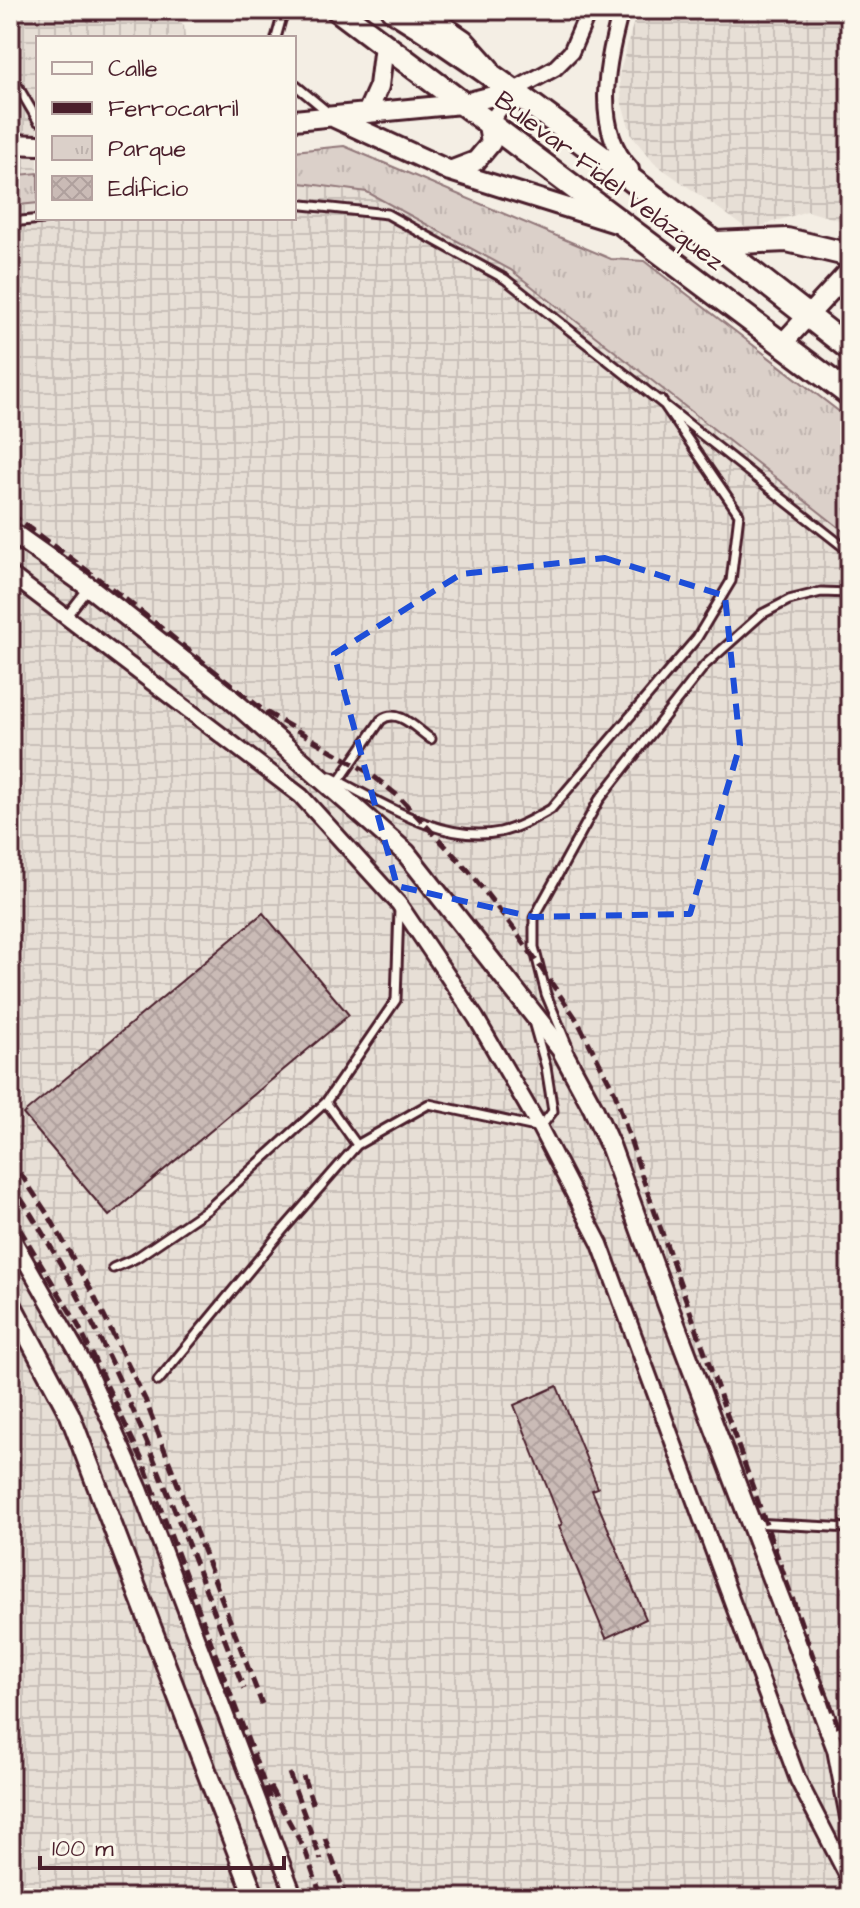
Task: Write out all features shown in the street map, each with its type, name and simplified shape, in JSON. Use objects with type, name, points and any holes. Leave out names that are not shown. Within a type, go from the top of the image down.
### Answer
[{"type":"main road","name":"Bulevar Fidel Velázquez","points":[[338,10],[850,395]]},
{"type":"main road","name":"Bulevar Fidel Velázquez","points":[[393,10],[513,91],[716,243],[850,349]]},
{"type":"main road","points":[[716,243],[787,240],[850,255]]},
{"type":"street","points":[[424,10],[465,38],[513,91]]},
{"type":"street","points":[[296,120],[461,104],[513,91],[555,68],[571,52],[589,10]]},
{"type":"street","points":[[621,10],[608,59],[605,90],[609,123],[620,158],[664,204]]},
{"type":"street","points":[[367,113],[379,86],[384,45]]},
{"type":"street","points":[[450,171],[476,161],[491,143],[488,125],[513,91]]},
{"type":"street","points":[[335,118],[450,171],[624,225]]},
{"type":"street","points":[[782,344],[850,270]]},
{"type":"street","points":[[10,531],[89,587],[222,691],[406,853],[561,1049],[611,1148],[837,1749],[850,1817]]},
{"type":"street","points":[[11,576],[301,796],[399,904],[476,1018],[540,1128],[600,1244],[798,1780],[850,1881]]},
{"type":"street","points":[[10,1234],[87,1369],[140,1489],[295,1898]]},
{"type":"street","points":[[10,1302],[70,1415],[255,1898]]},
{"type":"lane","points":[[10,20],[18,10]]},
{"type":"lane","points":[[277,36],[283,13],[328,10]]},
{"type":"lane","points":[[10,73],[36,118]]},
{"type":"lane","points":[[296,86],[335,118]]},
{"type":"lane","points":[[296,204],[387,214],[505,279],[850,552]]},
{"type":"lane","points":[[10,222],[36,220]]},
{"type":"lane","points":[[308,766],[390,807],[446,830],[500,832],[551,809],[697,638],[731,581],[739,514],[661,400]]},
{"type":"lane","points":[[66,617],[89,587]]},
{"type":"lane","points":[[593,1108],[546,994],[534,947],[534,918],[599,800],[705,665],[762,614],[789,600],[821,592],[850,593]]},
{"type":"lane","points":[[339,781],[388,714],[396,714],[431,739]]},
{"type":"lane","points":[[113,1268],[136,1258],[208,1209],[326,1102],[396,1000],[399,904]]},
{"type":"lane","points":[[158,1381],[357,1145],[429,1104],[540,1128],[553,1111],[546,1067],[530,1011]]},
{"type":"lane","points":[[326,1102],[357,1145]]},
{"type":"lane","points":[[750,1523],[850,1528]]},
{"type":"lane","points":[[837,1749],[850,1713]]},
{"type":"highlighted area","points":[[605,558],[725,596],[740,745],[690,914],[533,917],[397,886],[334,654],[461,574]]},
{"type":"shaded area","points":[[10,10],[166,10],[184,25],[185,36],[36,36],[36,220],[296,220],[296,182],[367,192],[511,270],[850,536],[850,1898],[10,1898]]},
{"type":"shaded area","points":[[637,10],[850,10],[850,223],[807,211],[749,230],[654,163],[632,136],[622,104],[619,75]]},
{"type":"green space","points":[[344,146],[611,259],[644,261],[850,420],[850,536],[511,270],[367,192],[296,182],[296,151]]},
{"type":"green space","points":[[36,173],[36,203],[10,206],[10,176]]},
{"type":"building","points":[[263,913],[349,1015],[109,1216],[23,1114]]},
{"type":"building","points":[[557,1386],[598,1488],[592,1490],[646,1619],[606,1638],[559,1526],[562,1524],[514,1405]]},
{"type":"railway","points":[[10,513],[124,598],[264,711],[368,772],[398,796],[468,870],[514,929],[577,1020],[615,1093],[850,1760]]},
{"type":"railway","points":[[10,1158],[50,1218],[92,1292],[145,1399],[262,1704]]},
{"type":"railway","points":[[10,1182],[47,1241],[112,1365],[168,1493],[244,1689]]},
{"type":"railway","points":[[10,1213],[78,1325],[143,1462],[270,1799]]},
{"type":"railway","points":[[289,1773],[321,1860]]},
{"type":"railway","points":[[303,1776],[313,1804]]},
{"type":"railway","points":[[270,1787],[305,1850],[322,1898]]},
{"type":"railway","points":[[325,1838],[346,1898]]}]
